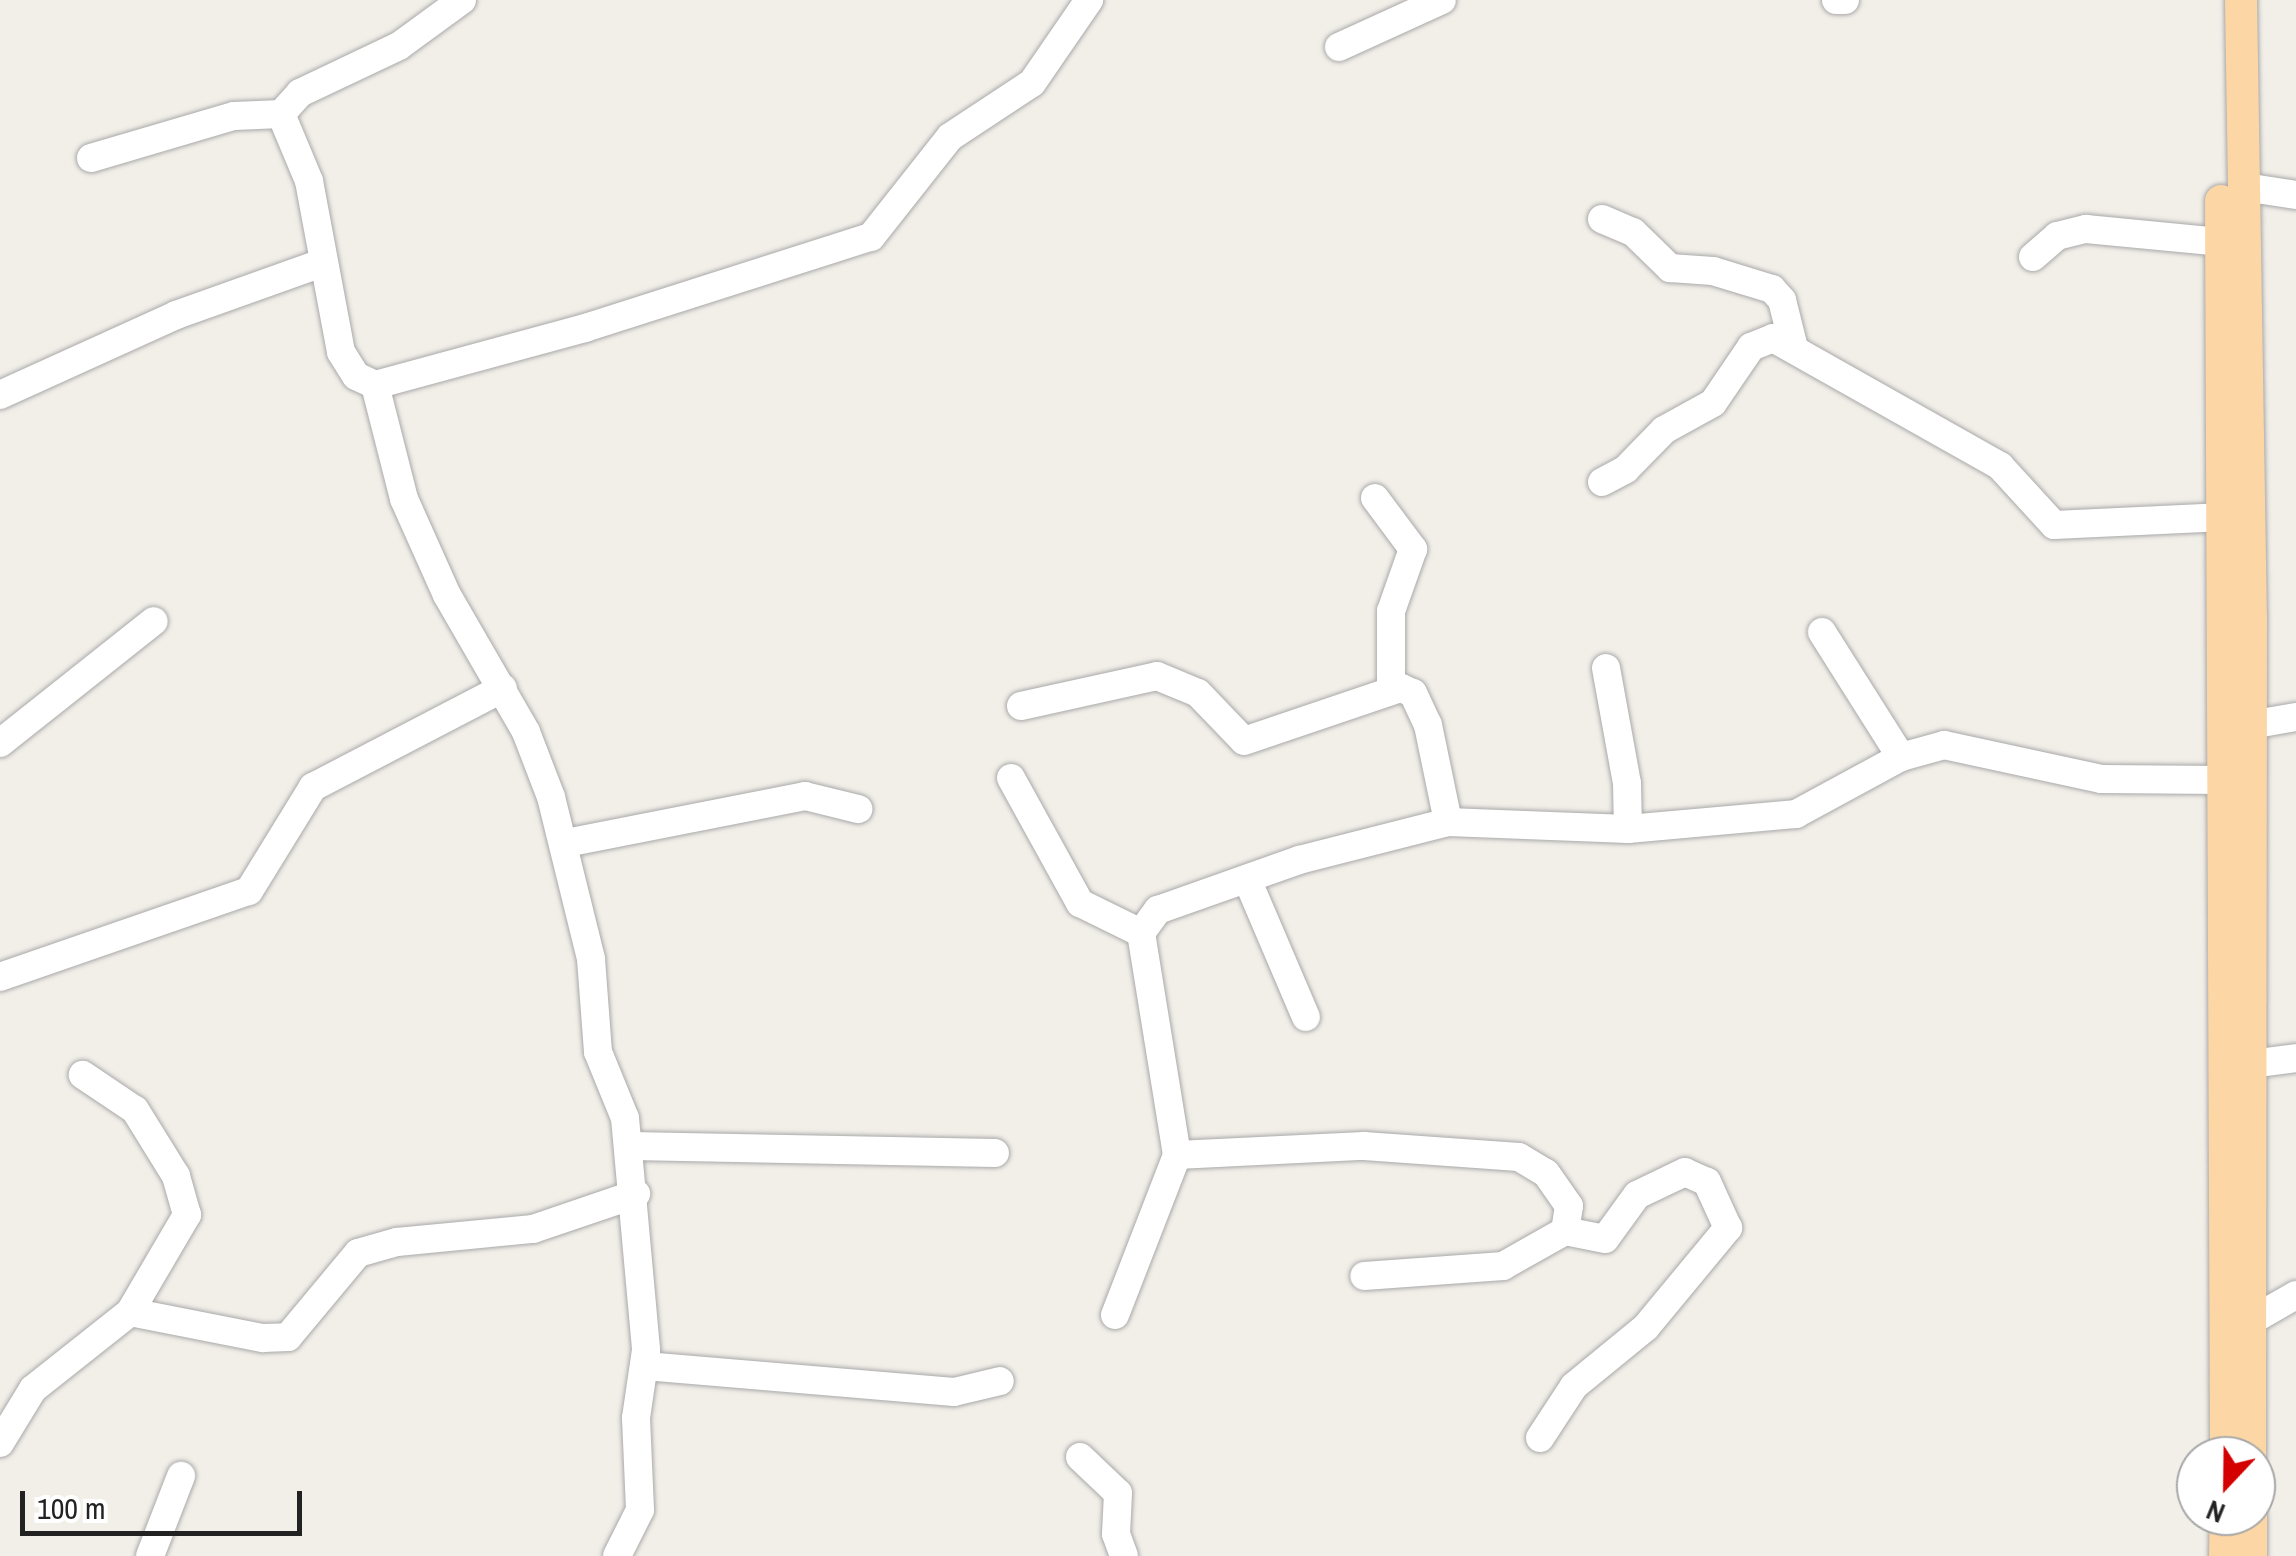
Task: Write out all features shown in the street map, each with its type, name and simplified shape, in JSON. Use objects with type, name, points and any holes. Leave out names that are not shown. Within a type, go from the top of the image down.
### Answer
[{"type":"main road","points":[[2218,0],[2225,517],[2226,1436]]},
{"type":"main road","points":[[2241,0],[2250,725],[2250,1436]]},
{"type":"street","points":[[91,158],[234,116],[281,114],[300,93],[399,46],[427,8],[462,0]]},
{"type":"street","points":[[281,114],[309,181],[341,352],[356,376],[376,385],[603,322],[871,237],[950,137],[1032,83],[1089,0]]},
{"type":"street","points":[[1339,47],[1442,0]]},
{"type":"street","points":[[1836,0],[1845,0]]},
{"type":"street","points":[[2244,186],[2296,195]]},
{"type":"street","points":[[1602,219],[1633,232],[1670,268],[1713,271],[1772,289],[1782,300],[1793,344]]},
{"type":"street","points":[[2033,258],[2057,236],[2086,229],[2222,242]]},
{"type":"street","points":[[0,395],[190,310],[322,264]]},
{"type":"street","points":[[1602,482],[1626,469],[1664,430],[1713,402],[1760,339],[1793,344],[2000,466],[2054,525],[2225,517]]},
{"type":"street","points":[[376,385],[404,499],[447,594],[526,732],[566,843],[594,977],[598,1052],[631,1146],[645,1366],[636,1418],[640,1510],[616,1556]]},
{"type":"street","points":[[1374,498],[1413,549],[1391,611],[1391,688]]},
{"type":"street","points":[[0,743],[154,621]]},
{"type":"street","points":[[1822,632],[1900,758]]},
{"type":"street","points":[[1606,668],[1627,783],[1628,829]]},
{"type":"street","points":[[1020,706],[1157,676],[1198,693],[1244,741],[1391,688],[1413,694],[1420,706],[1448,822]]},
{"type":"street","points":[[0,977],[249,890],[296,806],[323,778],[503,688]]},
{"type":"street","points":[[2250,725],[2296,717]]},
{"type":"street","points":[[1115,1315],[1177,1156],[1140,934],[1158,910],[1247,879],[1448,822],[1628,829],[1796,814],[1900,758],[1966,746],[2101,779],[2223,780]]},
{"type":"street","points":[[1011,778],[1080,902],[1140,934]]},
{"type":"street","points":[[566,843],[805,796],[858,809]]},
{"type":"street","points":[[1247,879],[1306,1017]]},
{"type":"street","points":[[2250,1064],[2296,1058]]},
{"type":"street","points":[[0,1443],[33,1389],[130,1312],[173,1248],[188,1208],[135,1110],[82,1075]]},
{"type":"street","points":[[631,1146],[995,1153]]},
{"type":"street","points":[[1177,1156],[1364,1146],[1519,1158],[1546,1172],[1569,1206],[1565,1232]]},
{"type":"street","points":[[1364,1276],[1490,1270],[1565,1232],[1605,1239],[1637,1195],[1685,1172],[1706,1182],[1728,1228],[1646,1327],[1574,1386],[1540,1438]]},
{"type":"street","points":[[130,1312],[263,1338],[288,1337],[358,1253],[398,1242],[533,1229],[636,1194]]},
{"type":"street","points":[[2249,1322],[2296,1295]]},
{"type":"street","points":[[645,1366],[954,1392],[1000,1380]]},
{"type":"street","points":[[1080,1457],[1118,1493],[1116,1534],[1124,1556]]},
{"type":"street","points":[[150,1556],[180,1476]]}]
